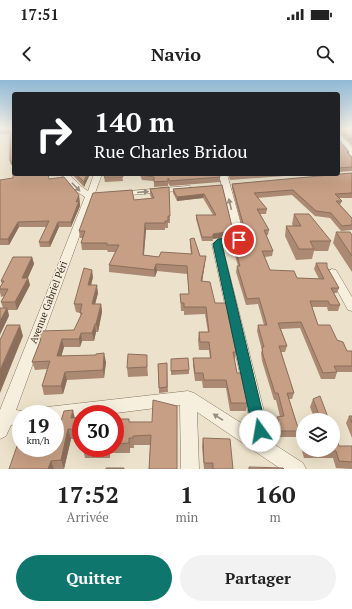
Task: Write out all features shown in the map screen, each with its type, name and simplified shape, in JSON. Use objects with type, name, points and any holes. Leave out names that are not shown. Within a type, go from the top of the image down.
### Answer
[{"type":"street","points":[[67,176],[78,189],[98,196],[192,188]]},
{"type":"street","name":"Avenue Gabriel Péri","points":[[9,422],[98,196],[98,176]]},
{"type":"street","points":[[224,176],[228,185],[239,240],[221,241],[217,244],[264,447]]},
{"type":"street","points":[[215,186],[228,185]]},
{"type":"street","points":[[332,272],[352,307]]},
{"type":"street","points":[[188,398],[190,469]]},
{"type":"street","points":[[64,412],[188,398],[298,469]]},
{"type":"building","points":[[10,147],[12,147],[12,161],[10,161]]},
{"type":"building","points":[[340,147],[345,147],[349,152],[347,152],[352,158],[352,167],[340,168]]},
{"type":"building","points":[[352,173],[352,193],[335,194],[342,201],[336,201],[352,218],[352,225],[342,226],[331,213],[316,211],[293,190],[254,193],[267,209],[257,209],[269,230],[264,230],[273,251],[262,251],[270,270],[294,271],[297,278],[324,279],[316,263],[327,263],[327,267],[339,288],[331,288],[340,305],[330,305],[328,301],[310,301],[318,325],[330,325],[337,340],[343,342],[347,351],[352,351],[352,366],[334,366],[337,372],[323,373],[301,322],[278,323],[287,346],[279,346],[294,393],[287,393],[296,422],[296,431],[281,431],[277,417],[284,416],[278,393],[275,393],[263,355],[262,347],[264,347],[258,325],[267,325],[259,298],[247,299],[237,266],[240,266],[233,240],[240,239],[246,234],[232,184],[319,176],[340,176],[340,174]]},
{"type":"building","points":[[13,176],[48,176],[49,179],[64,177],[79,195],[76,202],[79,201],[71,222],[58,222],[49,242],[39,242],[49,221],[18,222],[8,239],[0,239],[0,180],[13,178]]},
{"type":"building","points":[[78,176],[86,176],[84,182]]},
{"type":"building","points":[[123,176],[123,177],[104,177]]},
{"type":"building","points":[[148,176],[220,177],[170,181],[168,178],[168,181],[154,182],[154,177]]},
{"type":"building","points":[[222,185],[233,231],[213,234],[213,237],[202,237],[196,215],[216,215],[204,194],[177,197],[173,189]]},
{"type":"building","points":[[169,187],[170,216],[168,216],[168,221],[165,221],[165,223],[145,223],[143,255],[159,257],[161,252],[192,254],[190,239],[194,238],[200,256],[206,256],[201,281],[210,282],[215,303],[226,303],[236,352],[233,352],[237,373],[241,373],[248,403],[231,403],[226,380],[204,380],[203,373],[195,373],[193,358],[211,358],[209,342],[200,342],[199,332],[209,332],[206,307],[184,307],[184,303],[181,303],[180,294],[189,294],[187,266],[156,264],[154,270],[109,265],[119,245],[107,245],[107,243],[81,243],[85,231],[79,231],[93,193],[132,190],[134,200],[154,198],[150,189]]},
{"type":"building","points":[[294,214],[309,214],[331,241],[310,241],[314,249],[299,249],[286,226],[301,226]]},
{"type":"building","points":[[336,232],[350,232],[352,235],[352,256]]},
{"type":"building","points":[[13,257],[32,257],[22,278],[28,278],[15,302],[1,302],[8,289],[0,289],[4,281],[1,281]]},
{"type":"building","points":[[84,268],[92,270],[88,285],[97,285],[92,304],[101,304],[96,324],[92,333],[81,333],[79,339],[62,339],[57,356],[96,355],[104,353],[103,370],[65,372],[61,386],[42,386],[50,361],[32,362],[41,339],[39,336],[41,331],[74,330],[82,313],[80,313],[82,304],[74,304]]},
{"type":"building","points":[[0,308],[7,308],[0,321]]},
{"type":"building","points":[[7,325],[20,325],[0,370],[0,340]]},
{"type":"building","points":[[128,354],[147,355],[147,367],[127,368]]},
{"type":"building","points":[[188,358],[189,370],[171,371],[171,359]]},
{"type":"building","points":[[167,363],[167,387],[159,388],[158,364]]},
{"type":"building","points":[[320,396],[326,413],[318,413],[313,399]]},
{"type":"building","points":[[153,400],[177,406],[177,469],[149,469],[151,435],[133,436],[133,438],[129,438],[129,443],[124,443],[124,419],[129,419],[129,422],[152,422]]},
{"type":"building","points":[[72,410],[72,429],[68,429],[64,447],[64,411]]},
{"type":"building","points":[[349,416],[352,416],[352,423]]},
{"type":"building","points":[[203,438],[230,439],[233,469],[213,469],[213,463],[204,463]]},
{"type":"building","points":[[340,446],[352,446],[352,462],[339,461],[338,457],[340,457]]},
{"type":"building","points":[[13,457],[62,457],[61,460],[51,461],[48,469],[9,469]]},
{"type":"building","points":[[249,467],[283,468],[284,469],[249,469]]},
{"type":"building","points":[[124,468],[124,469],[106,469]]},
{"type":"route","points":[[239,240],[221,241],[217,244],[260,431]]}]
